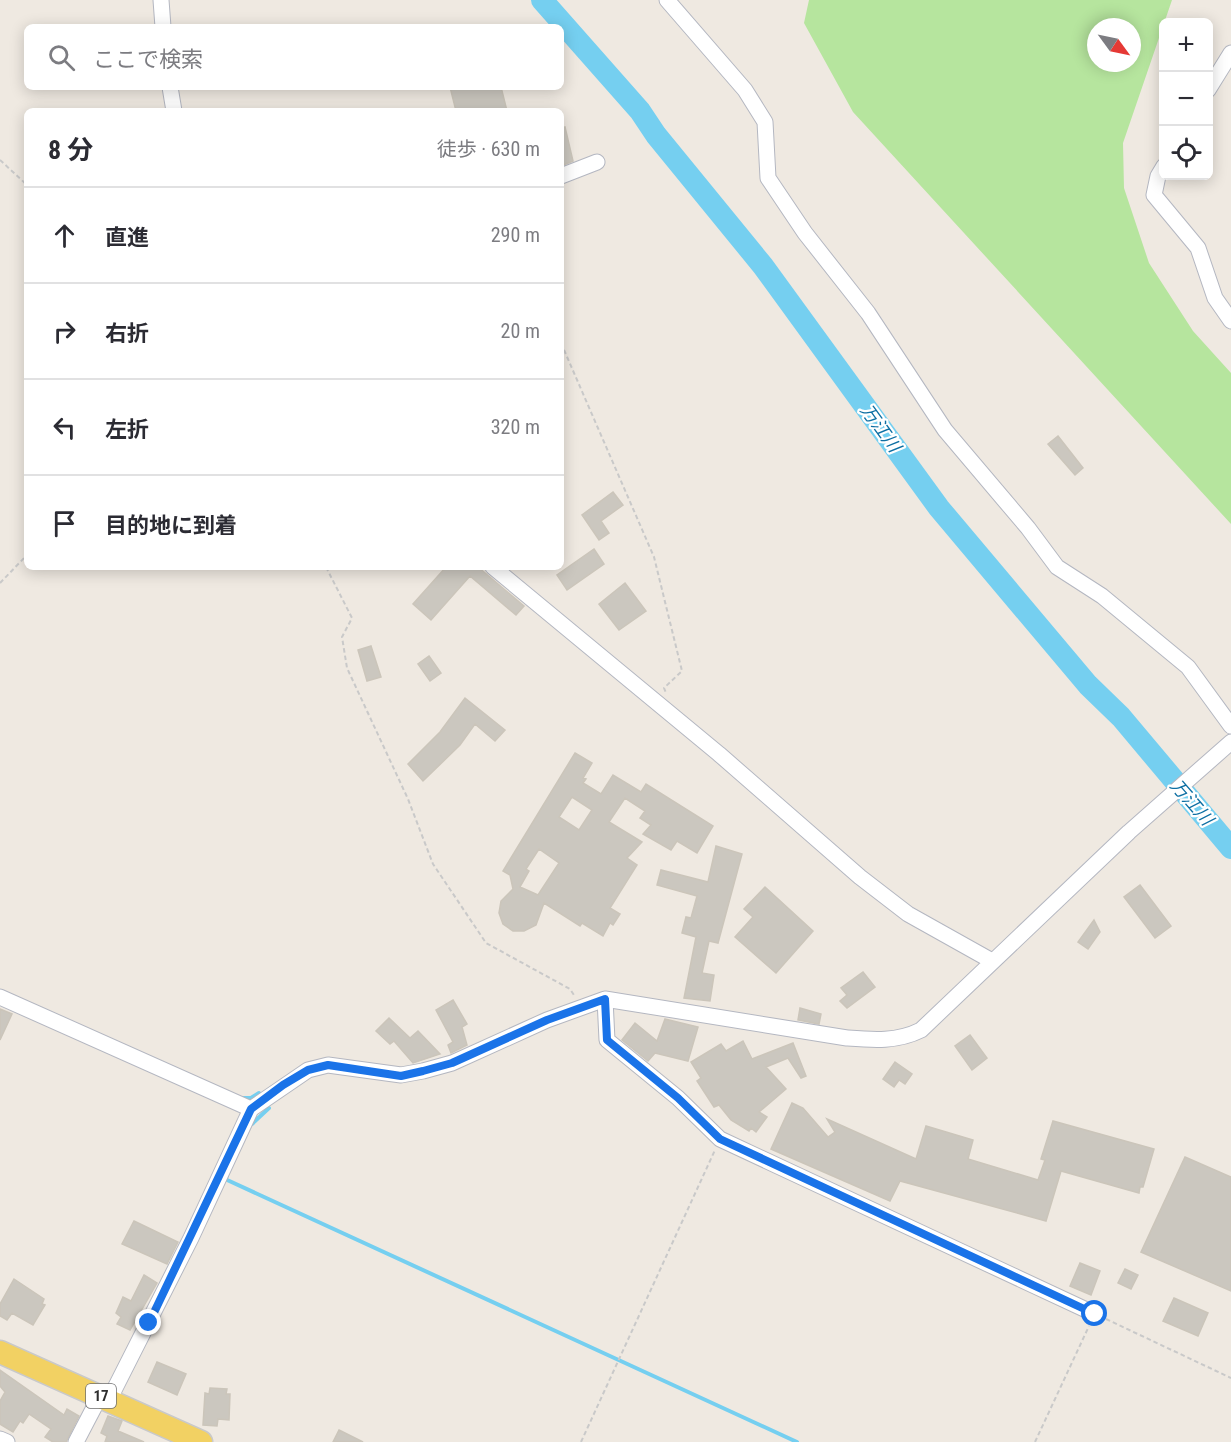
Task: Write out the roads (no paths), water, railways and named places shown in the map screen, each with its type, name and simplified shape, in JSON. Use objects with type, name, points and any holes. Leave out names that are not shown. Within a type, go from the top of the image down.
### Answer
[{"type":"main road","name":"17","points":[[0,1353],[201,1442]]},
{"type":"street","points":[[161,0],[163,24]]},
{"type":"street","points":[[667,0],[745,90],[765,122],[768,178],[805,233],[868,313],[945,430],[1058,567],[1102,596],[1188,667],[1231,726]]},
{"type":"street","points":[[1213,83],[1231,53]]},
{"type":"street","points":[[170,90],[174,108]]},
{"type":"street","points":[[564,175],[597,162]]},
{"type":"street","points":[[1159,174],[1154,195],[1198,248],[1215,298],[1231,321]]},
{"type":"street","points":[[497,570],[719,754],[860,877],[908,914],[992,961]]},
{"type":"street","points":[[76,1442],[105,1398],[191,1238],[251,1109],[308,1070],[328,1065],[401,1076],[423,1071],[452,1063],[581,1006],[605,999],[847,1038],[877,1040],[905,1038],[921,1030],[1129,832],[1228,746]]},
{"type":"street","points":[[0,998],[251,1109]]},
{"type":"street","points":[[605,999],[607,1040],[678,1098],[720,1139],[1095,1314]]},
{"type":"street","points":[[0,1439],[7,1442]]},
{"type":"waterway","name":"万江川","points":[[542,0],[563,24]]},
{"type":"waterway","name":"万江川","points":[[564,25],[640,111],[656,135],[763,266],[939,508],[1088,685],[1121,717],[1231,848]]},
{"type":"waterway","points":[[243,1098],[251,1098],[259,1093]]},
{"type":"waterway","points":[[252,1124],[269,1108]]},
{"type":"waterway","points":[[227,1176],[225,1179],[797,1442]]}]
